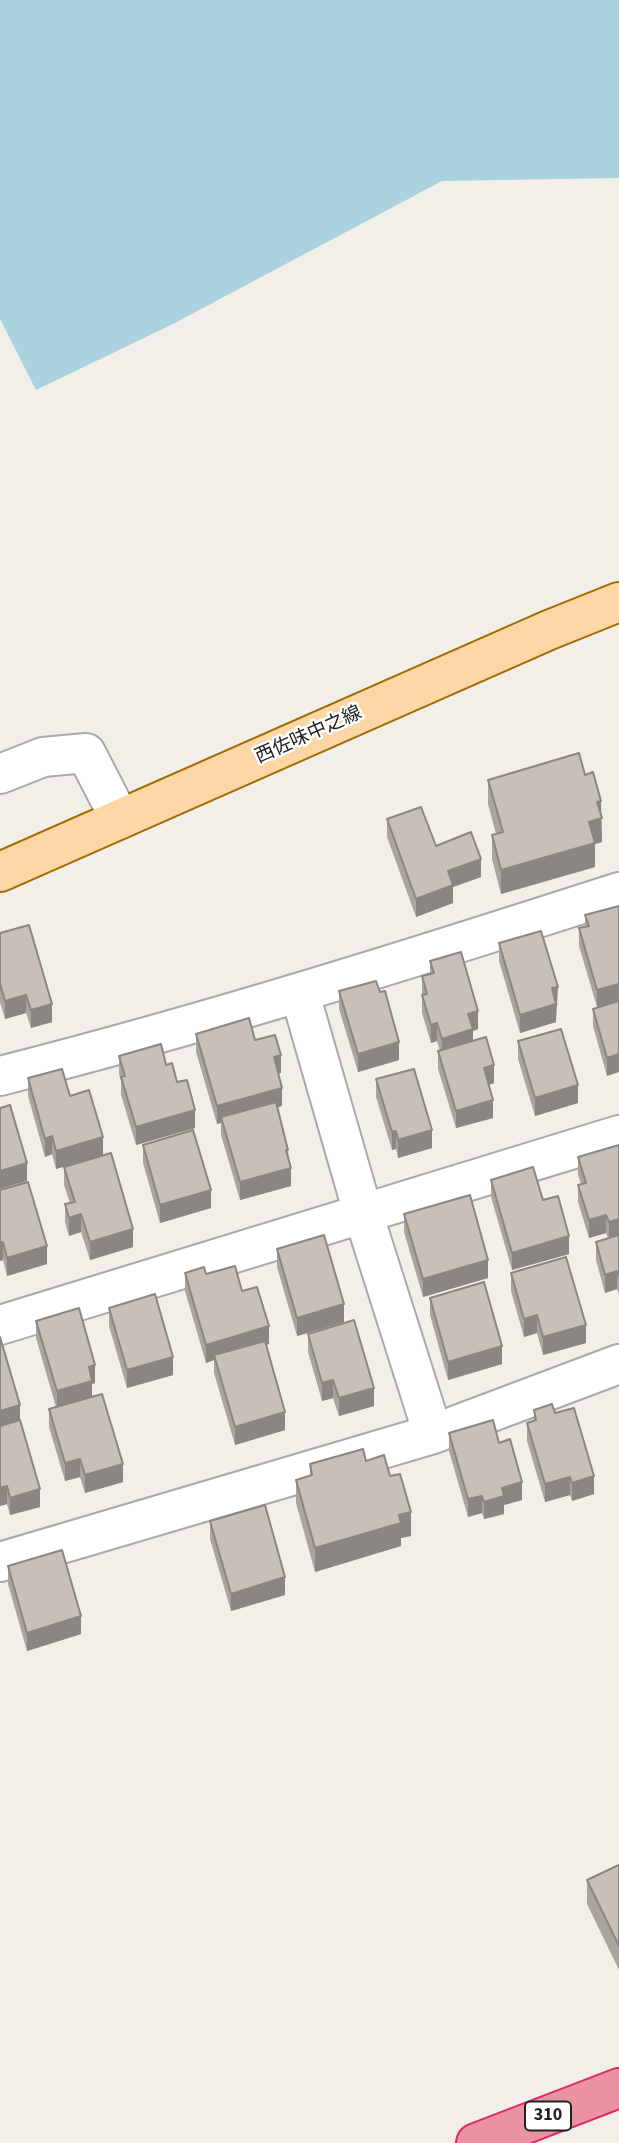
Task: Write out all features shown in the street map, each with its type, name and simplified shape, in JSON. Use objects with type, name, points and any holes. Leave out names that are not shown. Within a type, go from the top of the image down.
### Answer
[{"type":"highway","name":"310","points":[[476,2143],[619,2088]]},
{"type":"main road","name":"西佐味中之線","points":[[0,872],[537,635],[619,602]]},
{"type":"street","points":[[0,774],[43,757],[86,753],[120,819]]},
{"type":"street","points":[[0,1076],[300,994],[619,892]]},
{"type":"street","points":[[300,994],[363,1213],[433,1434]]},
{"type":"street","points":[[0,1325],[619,1135]]},
{"type":"street","points":[[0,1562],[433,1434],[619,1364]]},
{"type":"water","points":[[0,0],[619,0],[619,178],[442,181],[173,324],[36,390],[0,319]]},
{"type":"building","points":[[579,753],[585,775],[593,772],[601,801],[597,802],[602,818],[589,822],[595,843],[501,870],[492,835],[503,832],[488,780]]},
{"type":"building","points":[[421,807],[436,846],[471,832],[481,859],[448,871],[453,885],[416,899],[387,819]]},
{"type":"building","points":[[619,906],[619,984],[597,990],[579,928],[589,926],[585,915]]},
{"type":"building","points":[[29,925],[52,1004],[31,1010],[26,995],[5,1001],[0,984],[0,933]]},
{"type":"building","points":[[541,931],[558,987],[552,988],[556,1004],[520,1015],[499,943]]},
{"type":"building","points":[[461,952],[478,1011],[468,1014],[473,1029],[442,1039],[437,1023],[431,1025],[422,995],[427,994],[422,976],[434,973],[430,961]]},
{"type":"building","points":[[376,981],[380,992],[385,991],[399,1042],[358,1054],[339,991]]},
{"type":"building","points":[[619,1001],[619,1054],[607,1058],[593,1009]]},
{"type":"building","points":[[249,1018],[255,1040],[275,1035],[281,1055],[274,1057],[282,1088],[217,1106],[196,1034]]},
{"type":"building","points":[[561,1029],[578,1085],[535,1098],[518,1041]]},
{"type":"building","points":[[486,1037],[494,1065],[484,1068],[493,1100],[456,1111],[438,1051]]},
{"type":"building","points":[[161,1044],[166,1065],[172,1063],[177,1082],[187,1080],[195,1110],[136,1127],[121,1077],[125,1076],[119,1056]]},
{"type":"building","points":[[62,1069],[70,1096],[89,1090],[103,1137],[56,1151],[52,1136],[45,1139],[28,1078]]},
{"type":"building","points":[[414,1069],[432,1130],[398,1140],[396,1131],[392,1132],[376,1079]]},
{"type":"building","points":[[276,1102],[291,1168],[240,1182],[221,1117]]},
{"type":"building","points":[[10,1105],[27,1163],[0,1171],[0,1108]]},
{"type":"building","points":[[193,1130],[211,1190],[160,1205],[143,1145]]},
{"type":"building","points":[[619,1145],[619,1219],[609,1222],[606,1215],[589,1220],[578,1185],[586,1183],[578,1157]]},
{"type":"building","points":[[111,1153],[133,1229],[90,1242],[81,1214],[69,1218],[65,1204],[75,1202],[64,1167]]},
{"type":"building","points":[[533,1167],[543,1200],[558,1196],[569,1236],[512,1253],[491,1180]]},
{"type":"building","points":[[28,1182],[47,1246],[7,1258],[3,1242],[0,1243],[0,1190]]},
{"type":"building","points":[[470,1195],[488,1260],[423,1279],[404,1214]]},
{"type":"building","points":[[324,1235],[344,1304],[297,1318],[277,1249]]},
{"type":"building","points":[[619,1235],[619,1277],[617,1271],[605,1275],[596,1242]]},
{"type":"building","points":[[566,1257],[586,1325],[543,1337],[537,1315],[524,1319],[511,1273]]},
{"type":"building","points":[[235,1266],[242,1291],[257,1287],[269,1326],[206,1345],[185,1273],[204,1267],[206,1274]]},
{"type":"building","points":[[484,1282],[502,1346],[448,1362],[430,1298]]},
{"type":"building","points":[[155,1294],[173,1357],[127,1370],[109,1308]]},
{"type":"building","points":[[79,1308],[95,1365],[89,1367],[92,1381],[57,1391],[36,1321]]},
{"type":"building","points":[[354,1320],[374,1388],[339,1398],[333,1380],[322,1383],[308,1334]]},
{"type":"building","points":[[0,1337],[20,1405],[0,1411]]},
{"type":"building","points":[[265,1341],[285,1412],[235,1427],[214,1355]]},
{"type":"building","points":[[102,1394],[123,1464],[85,1475],[80,1459],[65,1463],[49,1409]]},
{"type":"building","points":[[552,1404],[555,1413],[574,1408],[594,1476],[572,1483],[570,1477],[545,1484],[527,1423],[536,1420],[534,1410]]},
{"type":"building","points":[[20,1420],[40,1489],[10,1498],[7,1486],[0,1488],[0,1426]]},
{"type":"building","points":[[493,1420],[499,1443],[510,1439],[522,1482],[502,1488],[504,1496],[484,1502],[482,1496],[468,1499],[449,1433]]},
{"type":"building","points":[[363,1449],[366,1461],[384,1455],[390,1476],[400,1474],[411,1512],[399,1515],[401,1523],[315,1548],[296,1480],[312,1475],[310,1464]]},
{"type":"building","points":[[265,1505],[285,1577],[231,1594],[210,1521]]},
{"type":"building","points":[[62,1550],[81,1616],[27,1633],[8,1566]]},
{"type":"building","points":[[619,1865],[619,1946],[587,1880]]}]
